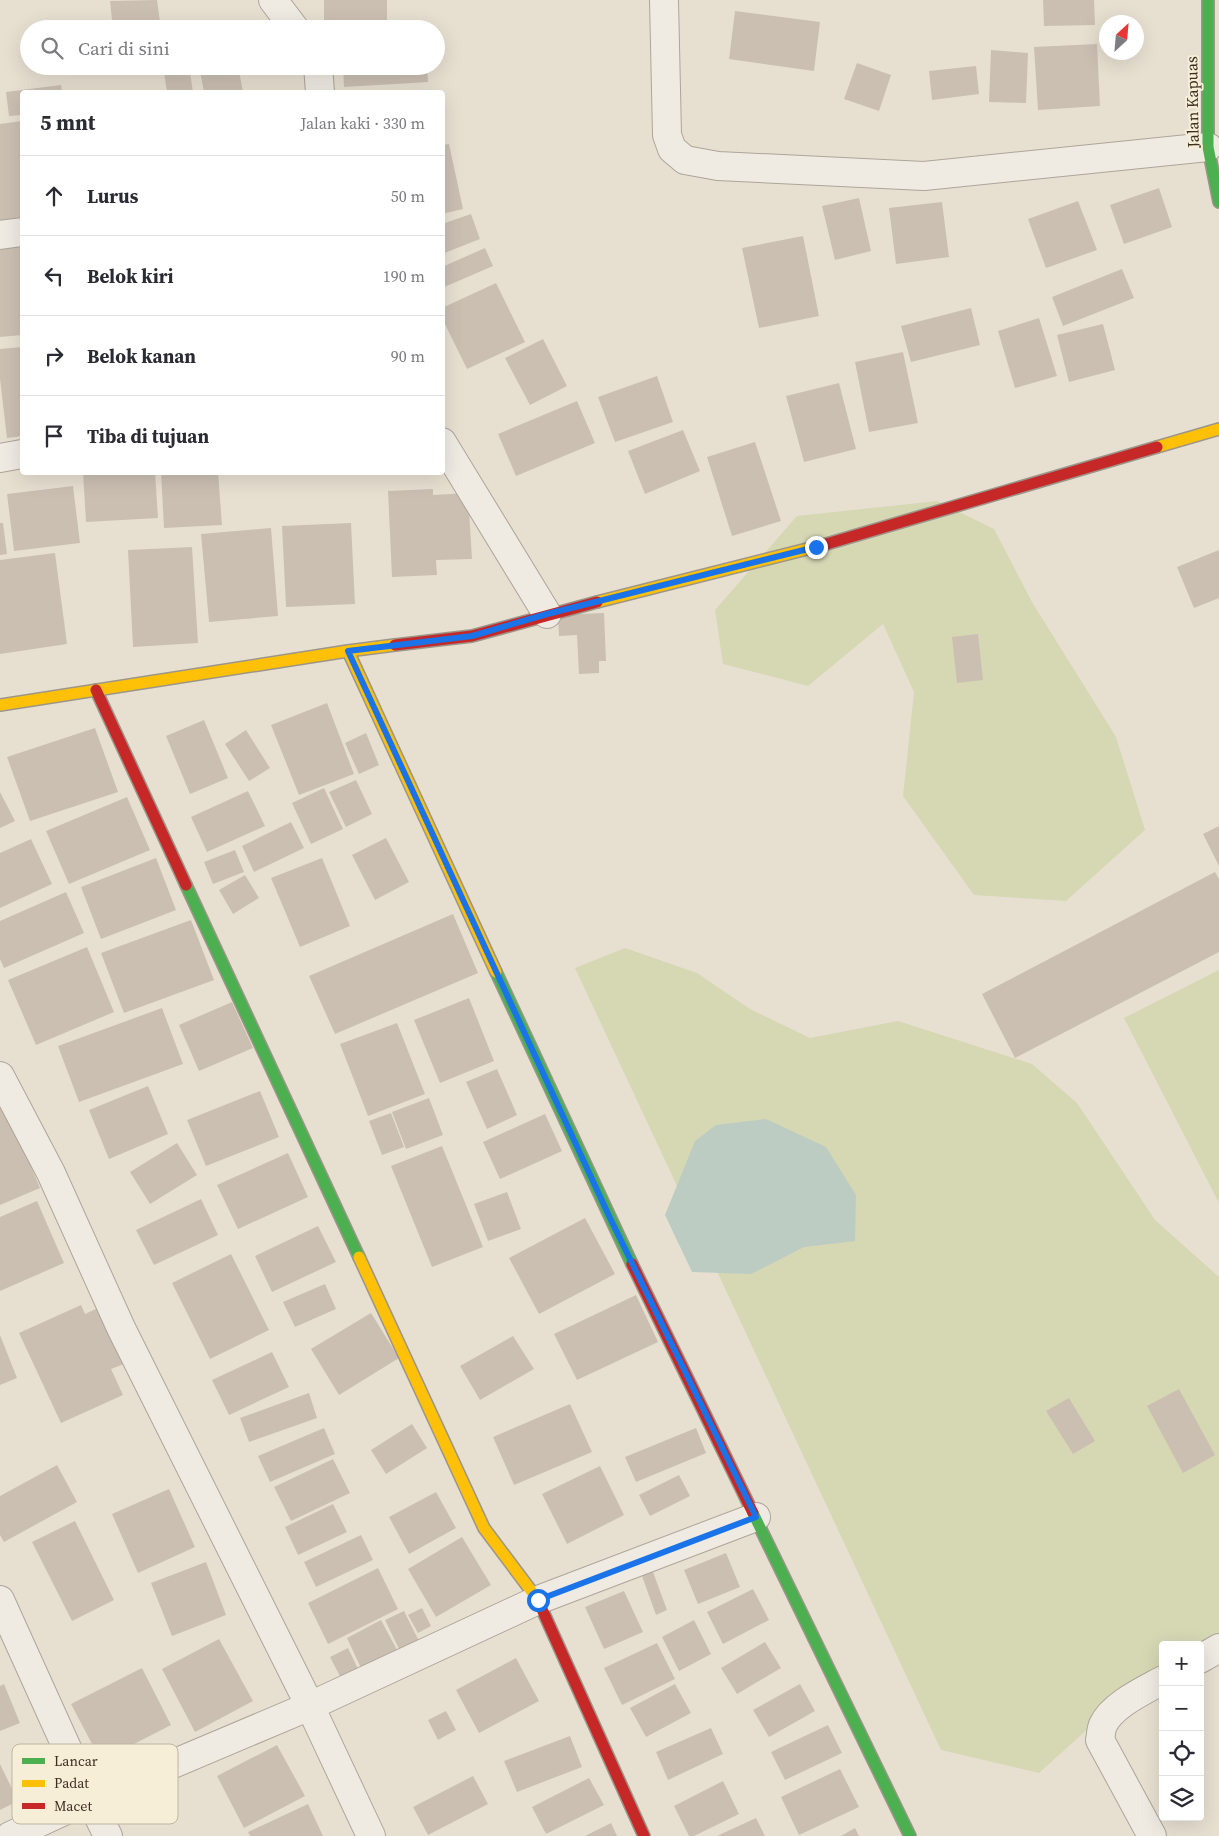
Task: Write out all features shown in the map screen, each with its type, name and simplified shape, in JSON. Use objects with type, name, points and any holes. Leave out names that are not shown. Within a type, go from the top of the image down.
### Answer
[{"type":"street","points":[[273,0],[287,20]]},
{"type":"street","points":[[664,0],[667,135],[672,150],[685,160],[718,166],[924,176],[1208,147]]},
{"type":"street","name":"Jalan Kapuas","points":[[1208,0],[1208,147],[1219,202]]},
{"type":"street","points":[[319,75],[320,90]]},
{"type":"street","points":[[0,235],[20,232]]},
{"type":"street","points":[[0,705],[348,651],[472,636],[547,614],[816,547],[1219,430]]},
{"type":"street","points":[[445,447],[547,614]]},
{"type":"street","points":[[0,458],[20,454]]},
{"type":"street","points":[[348,651],[610,1218],[910,1836]]},
{"type":"street","points":[[96,690],[484,1528],[538,1600],[644,1836]]},
{"type":"street","points":[[0,1076],[51,1173],[121,1328],[310,1706],[371,1836]]},
{"type":"street","points":[[178,1762],[310,1706],[538,1600],[756,1517]]},
{"type":"street","points":[[0,1600],[65,1744]]},
{"type":"street","points":[[1204,1657],[1219,1648]]},
{"type":"street","points":[[1152,1836],[1100,1740],[1103,1725],[1115,1710],[1137,1694],[1159,1682]]},
{"type":"street","points":[[10,1836],[36,1824]]},
{"type":"street","points":[[102,1824],[108,1836]]},
{"type":"green space","points":[[937,501],[994,529],[1032,602],[1116,737],[1145,830],[1066,901],[974,895],[903,796],[914,692],[883,624],[808,686],[723,664],[715,610],[797,516]]},
{"type":"green space","points":[[625,948],[697,973],[750,1009],[810,1038],[898,1021],[1032,1064],[1077,1103],[1155,1220],[1219,1277],[1219,1636],[1204,1643],[1204,1641],[1159,1641],[1159,1668],[1153,1670],[1039,1773],[941,1750],[575,968]]},
{"type":"green space","points":[[1219,970],[1219,1203],[1124,1018]]},
{"type":"shaded area","points":[[766,1119],[826,1147],[856,1195],[855,1241],[804,1247],[751,1274],[692,1272],[665,1215],[695,1141],[716,1125]]},
{"type":"building","points":[[157,0],[160,20],[112,20],[110,1]]},
{"type":"building","points":[[324,0],[387,0],[387,20],[324,20]]},
{"type":"building","points":[[1043,0],[1094,0],[1095,25],[1044,26]]},
{"type":"building","points":[[735,11],[820,22],[814,71],[729,59]]},
{"type":"building","points":[[1097,44],[1100,106],[1038,110],[1034,47]]},
{"type":"building","points":[[991,50],[1028,53],[1026,103],[989,102]]},
{"type":"building","points":[[857,63],[891,75],[879,111],[844,99]]},
{"type":"building","points":[[976,66],[979,94],[932,100],[929,71]]},
{"type":"building","points":[[164,75],[190,75],[193,90],[167,90]]},
{"type":"building","points":[[201,75],[240,75],[243,90],[204,90]]},
{"type":"building","points":[[343,75],[428,75],[428,82],[344,87]]},
{"type":"building","points":[[61,85],[62,90],[22,90]]},
{"type":"building","points":[[20,90],[20,115],[9,116],[6,92]]},
{"type":"building","points":[[20,121],[20,221],[0,224],[0,124]]},
{"type":"building","points":[[449,144],[463,209],[445,213],[445,145]]},
{"type":"building","points":[[1159,188],[1172,227],[1124,244],[1110,205]]},
{"type":"building","points":[[859,198],[871,251],[835,260],[822,206]]},
{"type":"building","points":[[1078,201],[1097,250],[1046,268],[1028,219]]},
{"type":"building","points":[[942,202],[949,257],[896,264],[889,208]]},
{"type":"building","points":[[471,214],[480,239],[445,253],[445,223]]},
{"type":"building","points":[[803,236],[819,316],[759,328],[742,248]]},
{"type":"building","points":[[20,243],[20,335],[0,337],[0,246]]},
{"type":"building","points":[[485,248],[493,266],[445,287],[445,266]]},
{"type":"building","points":[[1122,269],[1134,298],[1063,326],[1052,297]]},
{"type":"building","points":[[496,283],[525,342],[467,369],[445,324],[445,307]]},
{"type":"building","points":[[971,308],[980,345],[911,362],[901,326]]},
{"type":"building","points":[[1039,318],[1057,376],[1015,388],[998,331]]},
{"type":"building","points":[[1103,324],[1115,370],[1069,382],[1057,335]]},
{"type":"building","points":[[543,339],[567,386],[530,405],[505,358]]},
{"type":"building","points":[[20,347],[20,436],[7,438],[0,379],[0,349]]},
{"type":"building","points":[[903,352],[918,423],[869,432],[855,362]]},
{"type":"building","points":[[657,376],[673,422],[615,442],[598,397]]},
{"type":"building","points":[[839,383],[856,449],[804,462],[786,396]]},
{"type":"building","points":[[577,401],[595,443],[516,476],[498,434]]},
{"type":"building","points":[[683,430],[700,471],[645,494],[628,451]]},
{"type":"building","points":[[755,442],[781,521],[732,536],[707,457]]},
{"type":"building","points":[[83,475],[155,475],[158,518],[86,522]]},
{"type":"building","points":[[161,475],[218,475],[222,525],[164,528]]},
{"type":"building","points":[[73,486],[80,543],[14,551],[7,494]]},
{"type":"building","points":[[433,489],[433,495],[468,493],[472,559],[436,560],[437,575],[392,577],[388,491]]},
{"type":"building","points":[[0,523],[3,523],[7,554],[0,555]]},
{"type":"building","points":[[351,523],[355,604],[286,607],[282,526]]},
{"type":"building","points":[[271,528],[278,616],[209,622],[201,534]]},
{"type":"building","points":[[192,547],[198,643],[133,647],[128,550]]},
{"type":"building","points":[[1219,550],[1219,598],[1194,608],[1177,567]]},
{"type":"building","points":[[55,553],[67,644],[0,654],[0,560]]},
{"type":"building","points":[[604,613],[606,661],[599,661],[599,673],[579,674],[577,635],[559,636],[558,615]]},
{"type":"building","points":[[978,634],[983,680],[957,683],[952,637]]},
{"type":"building","points":[[327,703],[354,774],[299,795],[271,725]]},
{"type":"building","points":[[204,720],[228,778],[190,794],[166,736]]},
{"type":"building","points":[[95,728],[118,792],[30,821],[7,757]]},
{"type":"building","points":[[246,730],[270,768],[249,781],[225,744]]},
{"type":"building","points":[[366,733],[379,765],[359,774],[345,743]]},
{"type":"building","points":[[356,780],[372,814],[346,827],[329,792]]},
{"type":"building","points":[[324,788],[343,829],[311,844],[292,803]]},
{"type":"building","points":[[248,791],[265,826],[207,852],[191,817]]},
{"type":"building","points":[[0,792],[15,821],[0,828]]},
{"type":"building","points":[[127,797],[150,850],[69,884],[46,831]]},
{"type":"building","points":[[291,822],[304,848],[254,872],[242,846]]},
{"type":"building","points":[[1219,826],[1219,866],[1203,834]]},
{"type":"building","points":[[386,838],[409,882],[375,900],[352,855]]},
{"type":"building","points":[[31,839],[52,884],[0,908],[0,853]]},
{"type":"building","points":[[235,850],[244,872],[213,884],[204,862]]},
{"type":"building","points":[[156,858],[176,910],[101,939],[81,887]]},
{"type":"building","points":[[322,858],[350,926],[300,947],[271,878]]},
{"type":"building","points":[[1215,872],[1219,879],[1219,952],[1015,1058],[982,994]]},
{"type":"building","points":[[245,875],[259,898],[233,914],[219,890]]},
{"type":"building","points":[[66,892],[84,933],[4,968],[0,959],[0,921]]},
{"type":"building","points":[[453,914],[478,973],[335,1034],[309,976]]},
{"type":"building","points":[[191,920],[214,980],[124,1013],[101,953]]},
{"type":"building","points":[[87,947],[114,1012],[36,1045],[8,980]]},
{"type":"building","points":[[469,998],[494,1061],[440,1083],[414,1020]]},
{"type":"building","points":[[232,1002],[253,1048],[199,1071],[179,1025]]},
{"type":"building","points":[[162,1008],[183,1064],[79,1102],[58,1046]]},
{"type":"building","points":[[397,1023],[425,1094],[368,1116],[340,1044]]},
{"type":"building","points":[[497,1069],[517,1115],[487,1129],[466,1082]]},
{"type":"building","points":[[148,1086],[168,1134],[109,1159],[89,1110]]},
{"type":"building","points":[[260,1091],[279,1137],[206,1166],[187,1120]]},
{"type":"building","points":[[429,1098],[443,1135],[406,1149],[392,1112]]},
{"type":"building","points":[[6,1106],[40,1188],[0,1205],[0,1109]]},
{"type":"building","points":[[391,1113],[404,1147],[382,1155],[369,1121]]},
{"type":"building","points":[[545,1114],[562,1151],[500,1179],[483,1142]]},
{"type":"building","points":[[177,1143],[197,1175],[150,1204],[130,1172]]},
{"type":"building","points":[[442,1146],[483,1247],[432,1267],[391,1166]]},
{"type":"building","points":[[288,1153],[308,1197],[238,1229],[217,1185]]},
{"type":"building","points":[[507,1192],[521,1229],[488,1241],[474,1204]]},
{"type":"building","points":[[201,1199],[218,1235],[154,1265],[136,1230]]},
{"type":"building","points":[[37,1201],[64,1263],[0,1291],[0,1217]]},
{"type":"building","points":[[585,1218],[615,1274],[539,1314],[509,1258]]},
{"type":"building","points":[[318,1226],[336,1262],[272,1292],[255,1256]]},
{"type":"building","points":[[231,1254],[269,1330],[210,1359],[172,1283]]},
{"type":"building","points":[[325,1284],[336,1309],[295,1327],[283,1302]]},
{"type":"building","points":[[636,1295],[658,1342],[577,1380],[554,1334]]},
{"type":"building","points":[[81,1305],[85,1314],[98,1308],[124,1364],[111,1369],[123,1395],[61,1423],[19,1333]]},
{"type":"building","points":[[371,1313],[399,1358],[339,1395],[311,1349]]},
{"type":"building","points":[[0,1335],[17,1378],[0,1385]]},
{"type":"building","points":[[513,1336],[534,1369],[480,1400],[460,1366]]},
{"type":"building","points":[[272,1352],[289,1387],[229,1415],[212,1380]]},
{"type":"building","points":[[1179,1389],[1215,1455],[1183,1473],[1147,1406]]},
{"type":"building","points":[[309,1393],[317,1418],[249,1442],[240,1418]]},
{"type":"building","points":[[1069,1398],[1095,1441],[1073,1454],[1046,1411]]},
{"type":"building","points":[[570,1404],[592,1452],[514,1485],[493,1437]]},
{"type":"building","points":[[412,1424],[427,1448],[386,1474],[371,1450]]},
{"type":"building","points":[[324,1428],[335,1454],[270,1482],[258,1456]]},
{"type":"building","points":[[696,1428],[706,1453],[636,1482],[625,1457]]},
{"type":"building","points":[[333,1459],[350,1493],[291,1521],[274,1487]]},
{"type":"building","points":[[57,1465],[77,1502],[4,1542],[0,1535],[0,1496]]},
{"type":"building","points":[[600,1466],[624,1515],[567,1544],[542,1494]]},
{"type":"building","points":[[679,1475],[690,1496],[650,1516],[639,1495]]},
{"type":"building","points":[[169,1489],[195,1547],[138,1573],[112,1514]]},
{"type":"building","points":[[436,1492],[456,1528],[409,1554],[389,1517]]},
{"type":"building","points":[[333,1504],[347,1532],[298,1555],[285,1527]]},
{"type":"building","points":[[75,1521],[114,1600],[72,1621],[32,1542]]},
{"type":"building","points":[[361,1535],[373,1560],[316,1587],[304,1562]]},
{"type":"building","points":[[462,1537],[491,1585],[436,1617],[408,1569]]},
{"type":"building","points":[[726,1553],[740,1587],[698,1604],[684,1570]]},
{"type":"building","points":[[206,1562],[226,1615],[172,1636],[151,1583]]},
{"type":"building","points":[[378,1568],[398,1609],[328,1644],[308,1603]]},
{"type":"building","points":[[653,1572],[667,1610],[656,1615],[642,1576]]},
{"type":"building","points":[[753,1589],[769,1620],[723,1644],[707,1612]]},
{"type":"building","points":[[624,1591],[643,1632],[604,1649],[585,1607]]},
{"type":"building","points":[[422,1608],[431,1626],[418,1633],[408,1615]]},
{"type":"building","points":[[404,1611],[420,1643],[401,1653],[385,1620]]},
{"type":"building","points":[[381,1620],[397,1650],[361,1668],[347,1638]]},
{"type":"building","points":[[694,1620],[711,1654],[679,1671],[662,1637]]},
{"type":"building","points":[[219,1639],[253,1701],[195,1732],[162,1669]]},
{"type":"building","points":[[765,1642],[781,1668],[737,1694],[721,1668]]},
{"type":"building","points":[[657,1643],[675,1679],[622,1705],[604,1668]]},
{"type":"building","points":[[348,1648],[359,1671],[342,1680],[330,1657]]},
{"type":"building","points":[[516,1658],[539,1701],[479,1733],[456,1690]]},
{"type":"building","points":[[142,1668],[171,1725],[134,1744],[92,1744],[71,1704]]},
{"type":"building","points":[[4,1684],[20,1723],[0,1731],[0,1686]]},
{"type":"building","points":[[675,1684],[691,1713],[646,1737],[630,1708]]},
{"type":"building","points":[[800,1684],[815,1711],[769,1737],[753,1710]]},
{"type":"building","points":[[446,1711],[456,1730],[438,1740],[428,1720]]},
{"type":"building","points":[[828,1725],[842,1753],[785,1780],[771,1752]]},
{"type":"building","points":[[711,1728],[723,1754],[668,1780],[656,1752]]},
{"type":"building","points":[[570,1736],[582,1767],[517,1792],[504,1761]]},
{"type":"building","points":[[277,1745],[305,1796],[244,1828],[217,1776]]},
{"type":"building","points":[[0,1764],[12,1789],[12,1804],[0,1810]]},
{"type":"building","points":[[840,1769],[859,1807],[799,1835],[781,1797]]},
{"type":"building","points":[[473,1776],[488,1804],[428,1835],[413,1807]]},
{"type":"building","points":[[589,1778],[604,1805],[546,1834],[532,1807]]},
{"type":"building","points":[[723,1781],[739,1814],[694,1836],[689,1836],[674,1806]]},
{"type":"building","points":[[308,1804],[323,1836],[250,1836],[248,1832]]},
{"type":"building","points":[[756,1818],[765,1836],[717,1836]]},
{"type":"building","points":[[611,1823],[617,1836],[585,1836]]},
{"type":"building","points":[[855,1828],[859,1836],[841,1836]]},
{"type":"traffic: fast","points":[[1208,0],[1208,147],[1219,202]]},
{"type":"traffic: fast","points":[[186,885],[359,1257]]},
{"type":"traffic: fast","points":[[496,972],[632,1264]]},
{"type":"traffic: fast","points":[[753,1513],[910,1836]]},
{"type":"traffic: slow","points":[[1157,447],[1219,429]]},
{"type":"traffic: slow","points":[[597,602],[823,545]]},
{"type":"traffic: slow","points":[[0,705],[395,645]]},
{"type":"traffic: slow","points":[[348,651],[496,972]]},
{"type":"traffic: slow","points":[[359,1257],[484,1528],[538,1600],[541,1607]]},
{"type":"traffic: jam","points":[[823,545],[1157,447]]},
{"type":"traffic: jam","points":[[395,645],[472,636],[597,602]]},
{"type":"traffic: jam","points":[[96,690],[186,885]]},
{"type":"traffic: jam","points":[[632,1264],[753,1513]]},
{"type":"traffic: jam","points":[[541,1607],[644,1836]]},
{"type":"route","points":[[538,1600],[756,1517],[610,1218],[348,651],[472,636],[547,614],[816,547]]}]
